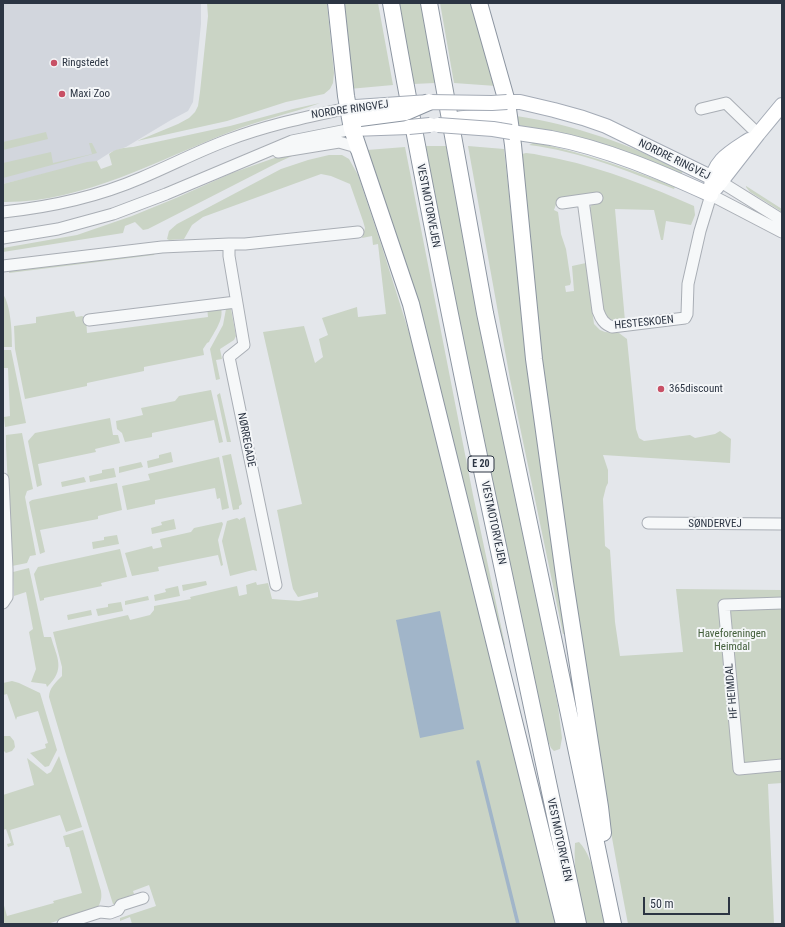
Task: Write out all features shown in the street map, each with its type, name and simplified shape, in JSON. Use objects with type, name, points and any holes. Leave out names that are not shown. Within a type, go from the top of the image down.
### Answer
[{"type":"highway","points":[[336,3],[359,152],[411,304],[564,924]]},
{"type":"highway","name":"VESTMOTORVEJEN","points":[[391,3],[449,311],[537,738],[578,924]]},
{"type":"highway","points":[[429,3],[485,313],[613,923]]},
{"type":"highway","points":[[479,3],[507,106],[511,132],[534,359],[565,582],[600,807],[613,923]]},
{"type":"highway","points":[[355,119],[406,112],[429,102]]},
{"type":"main road","name":"NORDRE RINGVEJ","points":[[429,102],[492,103],[507,106],[520,102],[588,120],[606,126],[716,180]]},
{"type":"main road","points":[[711,195],[716,180],[717,166],[723,157],[758,134],[782,105]]},
{"type":"main road","points":[[438,124],[461,117],[497,118],[503,115],[507,106]]},
{"type":"main road","name":"NORDRE RINGVEJ","points":[[355,119],[409,127],[438,124],[493,129],[552,138],[604,152],[679,180],[711,195]]},
{"type":"street","points":[[701,109],[726,103],[758,134]]},
{"type":"street","name":"NORDRE RINGVEJ","points":[[3,238],[58,229],[112,214],[166,194],[292,141],[355,119]]},
{"type":"street","name":"NORDRE RINGVEJ","points":[[3,212],[36,209],[86,198],[140,179],[227,140],[285,121],[355,119]]},
{"type":"street","points":[[248,159],[339,142],[353,146],[359,152]]},
{"type":"street","points":[[716,180],[782,220]]},
{"type":"street","points":[[711,195],[782,232]]},
{"type":"street","name":"HESTESKOEN","points":[[583,200],[598,311],[602,320],[606,324],[616,328],[685,318],[687,314],[688,284],[700,231],[711,195]]},
{"type":"street","points":[[562,203],[597,198]]},
{"type":"street","points":[[3,266],[162,247],[245,244],[358,232]]},
{"type":"street","name":"NØRREGADE","points":[[229,244],[229,256],[244,345],[229,357],[276,585]]},
{"type":"street","points":[[89,320],[236,302]]},
{"type":"street","points":[[3,479],[7,569],[7,597],[3,603]]},
{"type":"street","name":"SØNDERVEJ","points":[[648,523],[782,524]]},
{"type":"street","name":"HF HEIMDAL","points":[[782,603],[724,604],[739,769],[782,765]]},
{"type":"street","points":[[63,924],[100,912],[110,913],[118,910],[121,905],[143,898]]},
{"type":"shaded area","points":[[3,3],[201,3],[201,24],[193,102],[188,111],[126,147],[111,152],[97,161],[3,184]]},
{"type":"green space","points":[[207,3],[327,3],[334,73],[333,83],[330,89],[324,94],[286,102],[227,121],[137,141],[178,124],[189,118],[195,112],[198,106],[200,92],[208,16]]},
{"type":"green space","points":[[340,3],[378,3],[393,85],[349,89]]},
{"type":"green space","points":[[399,3],[421,3],[435,83],[413,84]]},
{"type":"green space","points":[[440,3],[474,3],[496,86],[454,83]]},
{"type":"green space","points":[[320,103],[241,128],[147,167],[91,188],[32,200],[3,202],[3,184],[87,162],[97,161],[101,169],[112,165],[109,154],[117,149],[133,147],[230,126]]},
{"type":"green space","points":[[516,116],[581,130],[642,152],[683,171],[680,174],[587,139],[554,131],[516,125]]},
{"type":"green space","points":[[46,132],[48,139],[3,150],[3,142]]},
{"type":"green space","points":[[89,143],[92,143],[97,153],[3,178],[3,163],[51,152],[53,163],[92,154]]},
{"type":"green space","points":[[533,143],[556,147],[590,157],[675,187],[674,189],[584,157],[529,145]]},
{"type":"green space","points":[[424,146],[446,146],[558,706],[562,738],[560,749],[554,751],[551,748],[541,724],[531,681]]},
{"type":"green space","points":[[468,146],[504,149],[526,347],[566,633],[563,634],[510,379]]},
{"type":"green space","points":[[405,147],[473,495],[505,645],[502,647],[367,150]]},
{"type":"green space","points":[[309,152],[292,156],[279,162],[148,229],[143,230],[135,222],[125,226],[123,233],[3,252],[3,248],[77,235],[132,216],[232,173],[283,155]]},
{"type":"green space","name":"Haveforeningen Heimdal","points":[[526,153],[577,163],[611,173],[645,185],[694,206],[695,215],[691,225],[666,221],[663,240],[661,240],[654,210],[615,209],[625,321],[611,320],[603,309],[590,208],[592,204],[592,194],[558,199],[554,210],[558,212],[571,282],[570,285],[565,286],[566,292],[574,291],[572,266],[586,263],[594,324],[600,330],[619,333],[627,339],[636,429],[639,438],[644,441],[690,435],[695,438],[715,434],[720,431],[731,439],[730,463],[603,455],[608,470],[608,483],[603,499],[605,546],[610,550],[615,622],[620,656],[683,652],[676,589],[782,590],[782,783],[768,784],[774,924],[628,924],[593,728],[562,531],[545,390],[522,154]]},
{"type":"green space","points":[[329,155],[342,155],[349,159],[358,175],[413,345],[561,924],[132,924],[130,917],[120,921],[120,918],[156,906],[149,885],[133,891],[134,894],[118,900],[115,905],[113,904],[65,751],[49,697],[55,683],[62,676],[62,667],[53,632],[128,615],[130,620],[150,615],[154,610],[154,606],[191,599],[190,597],[237,586],[239,596],[247,594],[246,585],[256,582],[257,585],[268,583],[272,599],[299,601],[318,597],[318,592],[298,597],[293,589],[291,580],[277,510],[302,504],[263,332],[304,326],[315,363],[323,357],[319,339],[328,335],[322,318],[357,307],[358,317],[386,314],[378,244],[373,245],[372,236],[362,238],[365,228],[350,184],[331,176],[321,174],[203,217],[192,225],[184,239],[167,239],[169,231],[177,224],[281,169]]},
{"type":"green space","points":[[746,186],[782,209],[782,212],[750,192]]},
{"type":"green space","points":[[155,253],[154,255],[9,273],[9,271]]},
{"type":"green space","points":[[3,294],[8,305],[12,347],[3,347]]},
{"type":"green space","points":[[207,307],[221,308],[222,312],[218,326],[209,342],[203,349],[204,355],[144,367],[144,371],[87,383],[87,386],[25,399],[15,349],[14,326],[36,323],[36,317],[74,311],[76,317],[82,316],[86,318],[87,333],[208,317]]},
{"type":"green space","points":[[226,309],[231,309],[236,336],[234,340],[220,349],[222,359],[216,360],[220,379],[216,380],[210,349],[223,325]]},
{"type":"green space","points":[[3,350],[11,350],[26,423],[5,427],[4,417],[10,416],[8,368],[3,368]]},
{"type":"green space","points":[[211,390],[223,442],[219,443],[214,420],[152,433],[152,437],[125,442],[122,433],[117,429],[116,421],[143,415],[141,408],[175,401],[179,396]]},
{"type":"green space","points":[[220,393],[231,442],[227,442],[217,395]]},
{"type":"green space","points":[[110,418],[113,435],[118,435],[120,443],[95,449],[96,452],[38,464],[42,485],[37,487],[28,441],[35,433]]},
{"type":"green space","points":[[22,433],[33,489],[27,491],[25,497],[36,555],[30,556],[27,563],[12,566],[6,435]]},
{"type":"green space","points":[[171,452],[173,462],[148,468],[147,461],[159,458],[159,455]]},
{"type":"green space","points":[[231,454],[242,504],[239,506],[239,509],[233,510],[222,456]]},
{"type":"green space","points":[[219,457],[229,508],[222,510],[220,498],[217,499],[215,488],[155,500],[155,504],[127,510],[122,486],[150,480],[148,474]]},
{"type":"green space","points":[[141,462],[143,467],[119,473],[119,467]]},
{"type":"green space","points":[[114,468],[116,477],[90,482],[89,476],[102,473],[102,470]]},
{"type":"green space","points":[[84,477],[86,482],[62,487],[61,482]]},
{"type":"green space","points":[[117,483],[122,510],[98,516],[98,519],[40,530],[45,552],[40,554],[29,502],[32,500]]},
{"type":"green space","points":[[245,517],[257,571],[253,570],[230,576],[222,541],[227,521],[237,518],[240,520]]},
{"type":"green space","points":[[174,519],[176,529],[152,534],[151,528],[162,525],[161,522]]},
{"type":"green space","points":[[222,522],[223,524],[218,540],[223,565],[221,566],[218,555],[158,567],[159,571],[132,576],[125,553],[152,546],[153,549],[162,547],[160,539],[191,532],[194,528]]},
{"type":"green space","points":[[117,535],[119,544],[93,549],[92,542],[104,540],[104,537]]},
{"type":"green space","points":[[120,549],[127,577],[101,583],[102,586],[44,598],[44,600],[40,601],[34,574],[38,567]]},
{"type":"green space","points":[[29,568],[44,637],[51,637],[58,663],[56,675],[47,687],[46,684],[31,682],[36,669],[29,632],[33,629],[26,592],[14,596],[13,572]]},
{"type":"green space","points":[[206,581],[207,585],[183,591],[182,585]]},
{"type":"green space","points":[[178,586],[180,596],[155,601],[154,595],[166,592],[165,589]]},
{"type":"green space","points":[[148,596],[149,600],[125,605],[125,601]]},
{"type":"green space","points":[[121,602],[123,611],[98,616],[96,609],[108,607],[108,604]]},
{"type":"green space","points":[[91,610],[92,615],[68,620],[67,615]]},
{"type":"green space","points":[[12,681],[40,693],[57,750],[49,766],[45,767],[30,753],[46,748],[45,744],[48,743],[38,711],[17,717],[16,720],[7,694],[3,695],[3,683]]},
{"type":"green space","points":[[3,736],[10,736],[14,741],[15,747],[12,751],[6,753],[3,750]]},
{"type":"green space","points":[[59,756],[82,827],[66,832],[60,815],[10,830],[14,845],[8,847],[7,844],[11,843],[6,829],[3,830],[3,795],[34,785],[27,758],[47,774],[51,772]]},
{"type":"green space","points":[[83,830],[101,891],[101,900],[97,909],[47,924],[3,924],[3,902],[7,916],[54,903],[53,901],[82,893],[69,847],[66,847],[63,836]]},
{"type":"green space","points":[[579,842],[585,849],[593,869],[606,924],[585,924],[575,864],[575,843]]},
{"type":"water","points":[[440,611],[464,729],[420,738],[396,620]]},
{"type":"waterway","points":[[478,762],[518,924]]},
{"type":"place","name":"Ringstedet","points":[[54,63]]},
{"type":"place","name":"Maxi Zoo","points":[[62,94]]},
{"type":"place","name":"365discount","points":[[661,389]]}]
